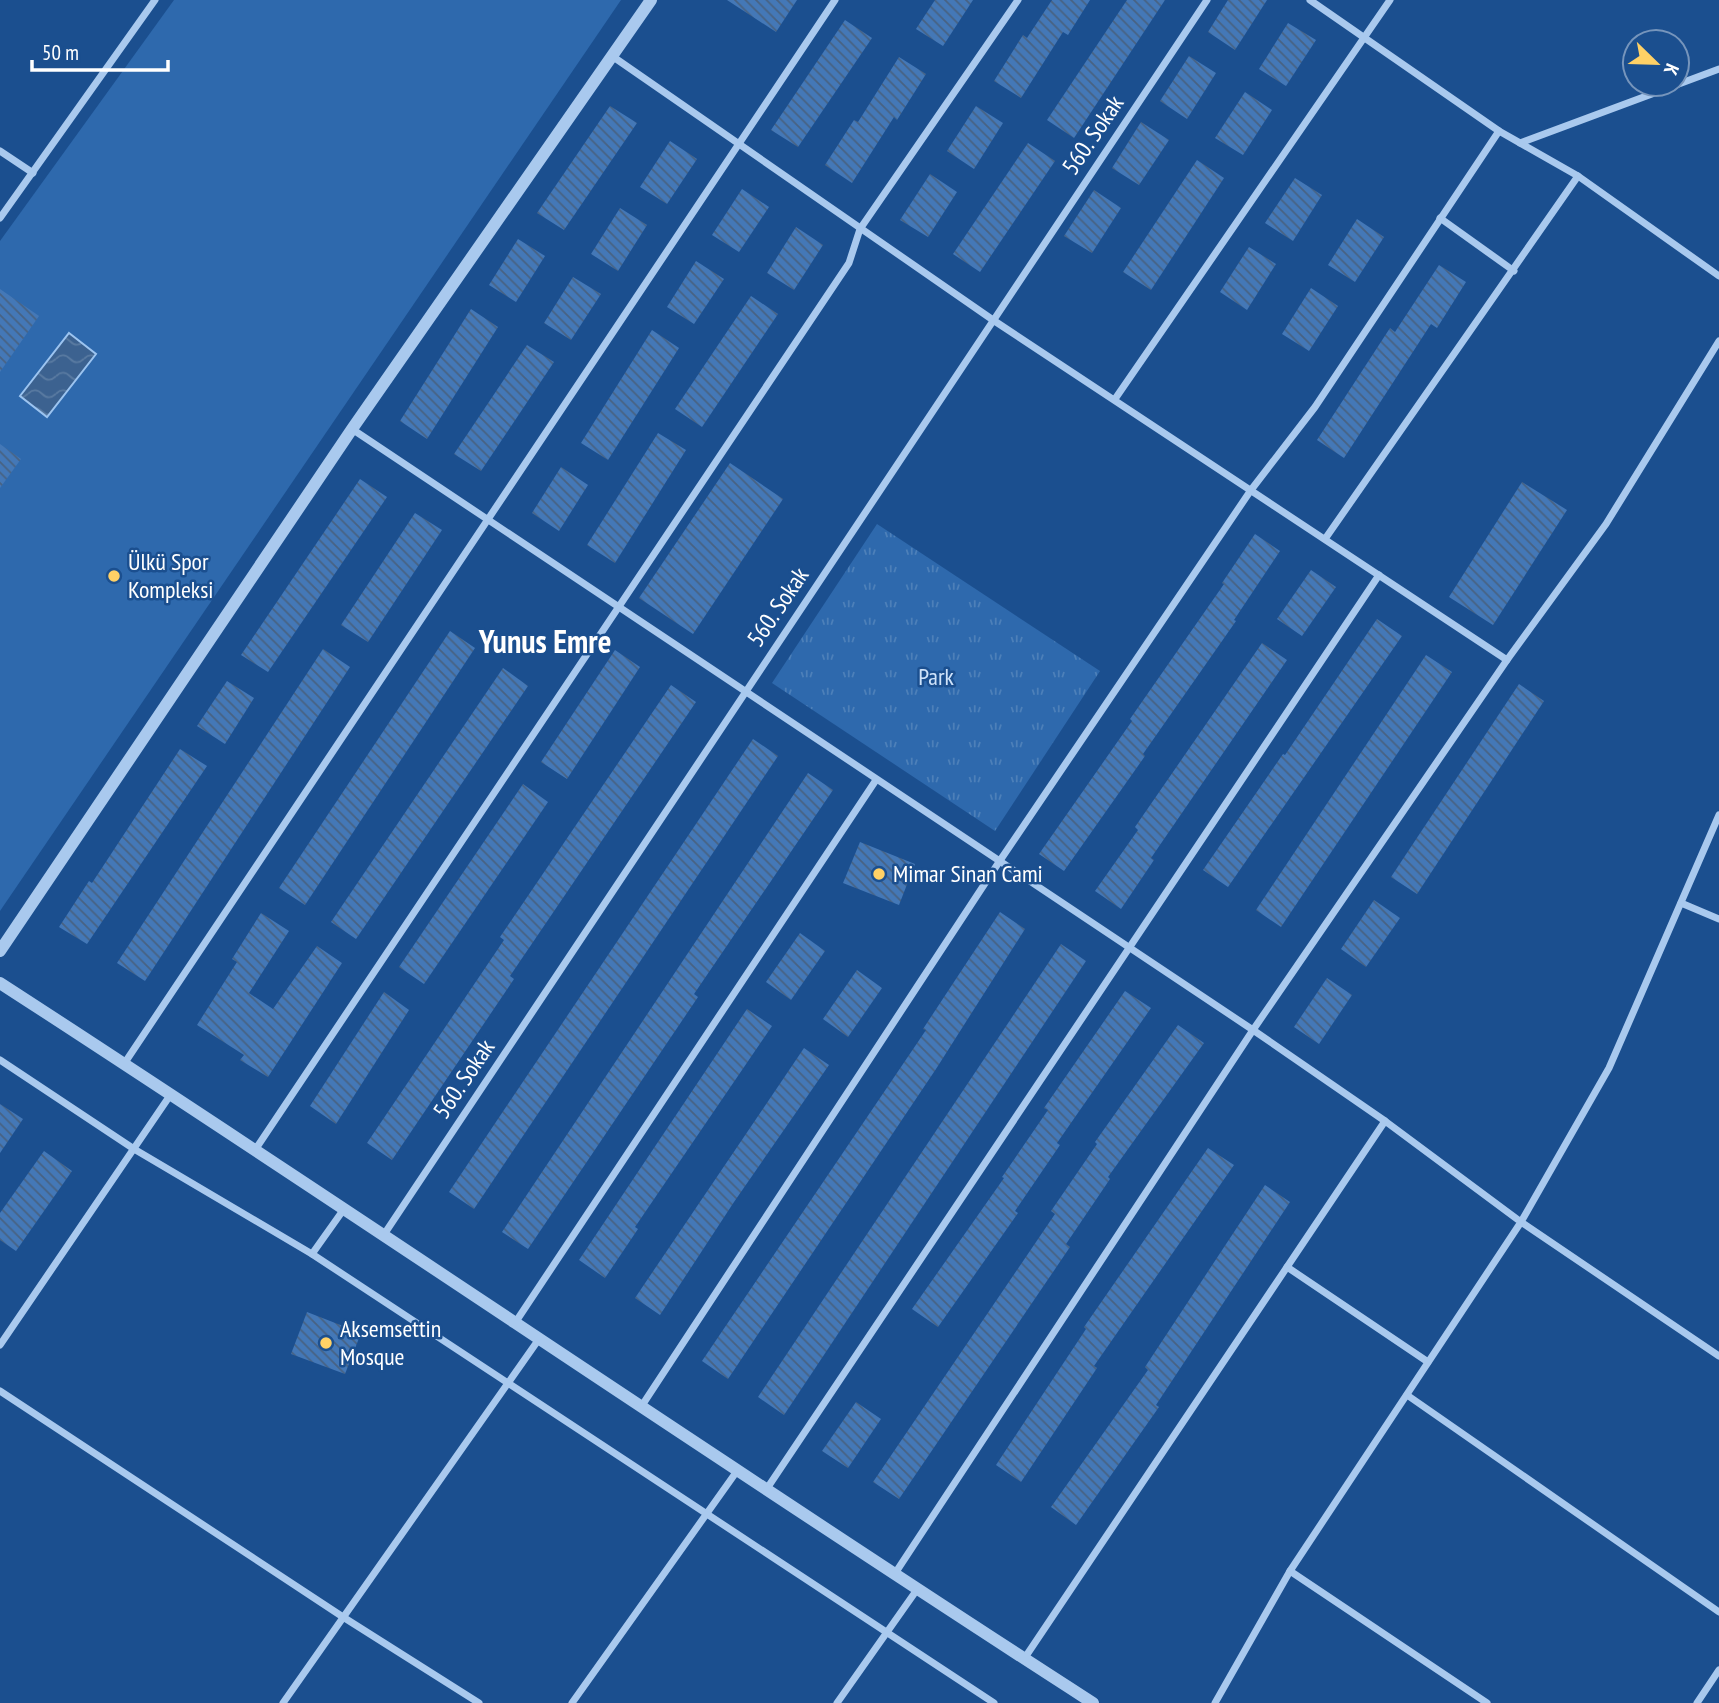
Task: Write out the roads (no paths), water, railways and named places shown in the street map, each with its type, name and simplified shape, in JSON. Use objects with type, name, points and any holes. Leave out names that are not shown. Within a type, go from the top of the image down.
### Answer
[{"type":"street","points":[[0,218],[155,0]]},
{"type":"street","points":[[0,951],[352,429],[651,0]]},
{"type":"street","points":[[124,1064],[835,0]]},
{"type":"street","points":[[255,1150],[849,263],[860,229],[1018,0]]},
{"type":"street","name":"560. Sokak","points":[[383,1236],[1207,0]]},
{"type":"street","points":[[1310,0],[1499,131],[1578,176],[1719,276]]},
{"type":"street","points":[[1115,399],[1390,0]]},
{"type":"street","points":[[612,56],[993,320],[1507,660]]},
{"type":"street","points":[[1520,143],[1719,69]]},
{"type":"street","points":[[641,1407],[999,862],[1251,491],[1315,407],[1499,131]]},
{"type":"street","points":[[0,151],[33,173]]},
{"type":"street","points":[[1325,539],[1578,176]]},
{"type":"street","points":[[1440,218],[1514,271]]},
{"type":"street","points":[[894,1575],[1253,1030],[1507,660],[1606,524],[1719,341]]},
{"type":"street","points":[[352,429],[1253,1030],[1385,1121],[1521,1222],[1719,1356]]},
{"type":"street","points":[[766,1490],[1379,575]]},
{"type":"street","points":[[515,1323],[876,780]]},
{"type":"street","points":[[1215,1703],[1290,1571],[1521,1222],[1609,1068],[1719,815]]},
{"type":"street","points":[[1681,902],[1719,919]]},
{"type":"street","points":[[0,984],[172,1093],[916,1591],[1093,1703]]},
{"type":"street","points":[[0,1060],[134,1149],[312,1254],[994,1703]]},
{"type":"street","points":[[0,1345],[172,1093]]},
{"type":"street","points":[[1024,1659],[1385,1121]]},
{"type":"street","points":[[312,1254],[344,1209]]},
{"type":"street","points":[[1287,1266],[1428,1362]]},
{"type":"street","points":[[283,1703],[539,1339]]},
{"type":"street","points":[[0,1391],[343,1618],[479,1703]]},
{"type":"street","points":[[1407,1395],[1719,1612]]},
{"type":"street","points":[[572,1703],[737,1471]]},
{"type":"street","points":[[1290,1571],[1486,1703]]},
{"type":"street","points":[[837,1703],[916,1591]]},
{"type":"street","points":[[1697,1703],[1719,1670]]},
{"type":"water","points":[[69,333],[96,354],[47,417],[20,396]]},
{"type":"place","name":"Ülkü Spor Kompleksi","points":[[114,576]]},
{"type":"place","name":"Mimar Sinan Cami","points":[[879,874]]},
{"type":"place","name":"Aksemsettin Mosque","points":[[326,1343]]},
{"type":"district","name":"Yunus Emre","points":[[545,642]]},
{"type":"park label","name":"Park","points":[[936,677]]}]
